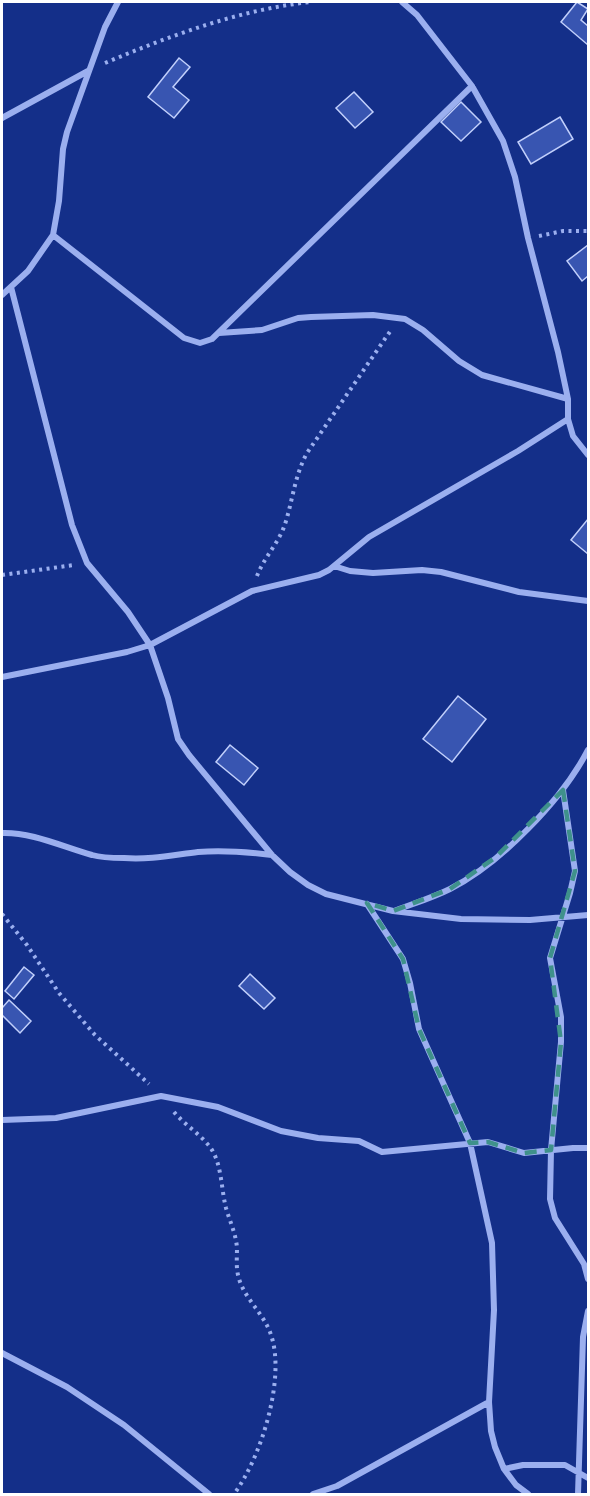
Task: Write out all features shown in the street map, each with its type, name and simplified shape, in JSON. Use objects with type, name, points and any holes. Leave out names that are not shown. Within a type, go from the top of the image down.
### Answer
[{"type":"street","points":[[2,295],[28,271],[53,235],[59,201],[63,148],[88,71],[105,27],[118,2]]},
{"type":"street","points":[[402,2],[417,15],[472,86],[502,141],[515,177],[528,238],[558,352],[568,399],[567,419],[573,436],[588,455]]},
{"type":"street","points":[[2,118],[88,71]]},
{"type":"street","points":[[53,235],[184,338],[200,343],[212,339],[472,86]]},
{"type":"street","points":[[11,287],[72,525],[87,563],[128,612],[150,645],[168,698],[178,739],[272,855],[290,872],[326,894],[393,911],[461,919],[530,920],[588,915]]},
{"type":"street","points":[[219,333],[262,330],[298,318],[311,317],[373,315],[405,319],[417,326],[459,361],[482,375],[568,399]]},
{"type":"street","points":[[2,678],[127,652],[150,645],[252,591],[319,575],[334,566],[369,537],[518,451],[567,419]]},
{"type":"street","points":[[334,566],[350,571],[373,573],[422,570],[441,572],[519,592],[588,601]]},
{"type":"street","points":[[393,911],[450,889],[478,871],[517,839],[563,790],[588,750]]},
{"type":"street","points":[[563,790],[575,871],[550,958],[561,1017],[561,1042],[551,1150],[550,1199],[555,1218],[584,1264],[588,1279]]},
{"type":"street","points":[[2,833],[32,837],[95,856],[127,859],[200,852],[272,855]]},
{"type":"street","points":[[367,903],[403,959],[419,1029],[470,1143],[492,1243],[494,1320],[489,1402],[491,1431],[504,1468],[516,1485],[528,1494]]},
{"type":"street","points":[[2,1120],[56,1118],[161,1095],[230,1111],[281,1131],[359,1142],[382,1152],[488,1142],[524,1153],[588,1148]]},
{"type":"street","points":[[578,1494],[583,1337],[588,1311]]},
{"type":"street","points":[[2,1353],[67,1387],[124,1425],[209,1494]]},
{"type":"street","points":[[312,1494],[337,1486],[489,1402]]},
{"type":"street","points":[[504,1468],[523,1465],[565,1465],[588,1478]]},
{"type":"path","points":[[88,71],[208,24],[273,6],[310,2]]},
{"type":"path","points":[[528,238],[563,231],[588,231]]},
{"type":"path","points":[[252,591],[260,567],[271,551],[286,520],[300,466],[398,318]]},
{"type":"path","points":[[2,575],[87,563]]},
{"type":"path","points":[[2,914],[27,945],[59,993],[96,1035],[161,1095],[183,1122],[210,1148],[215,1158],[234,1234],[238,1274],[242,1287],[271,1334],[275,1351],[272,1396],[260,1447],[250,1469],[234,1494]]},
{"type":"highlighted area","points":[[563,790],[575,871],[550,958],[561,1042],[551,1150],[524,1153],[488,1142],[470,1143],[419,1029],[403,959],[367,903],[393,911],[450,889],[496,857]]},
{"type":"building","points":[[577,2],[588,9],[581,20],[588,26],[588,45],[561,22]]},
{"type":"building","points":[[179,58],[190,67],[173,87],[189,100],[174,118],[148,97]]},
{"type":"building","points":[[354,92],[373,112],[355,128],[336,108]]},
{"type":"building","points":[[461,102],[481,122],[461,141],[441,122]]},
{"type":"building","points":[[560,117],[573,139],[531,164],[518,142]]},
{"type":"building","points":[[588,245],[588,276],[582,281],[567,261]]},
{"type":"building","points":[[588,519],[588,554],[571,540]]},
{"type":"building","points":[[458,696],[486,719],[452,762],[423,739]]},
{"type":"building","points":[[230,745],[258,768],[244,785],[216,762]]},
{"type":"building","points":[[24,967],[34,975],[14,999],[5,991]]},
{"type":"building","points":[[250,974],[275,998],[264,1009],[239,986]]},
{"type":"building","points":[[9,1000],[31,1021],[20,1033],[2,1015],[2,1008]]}]
